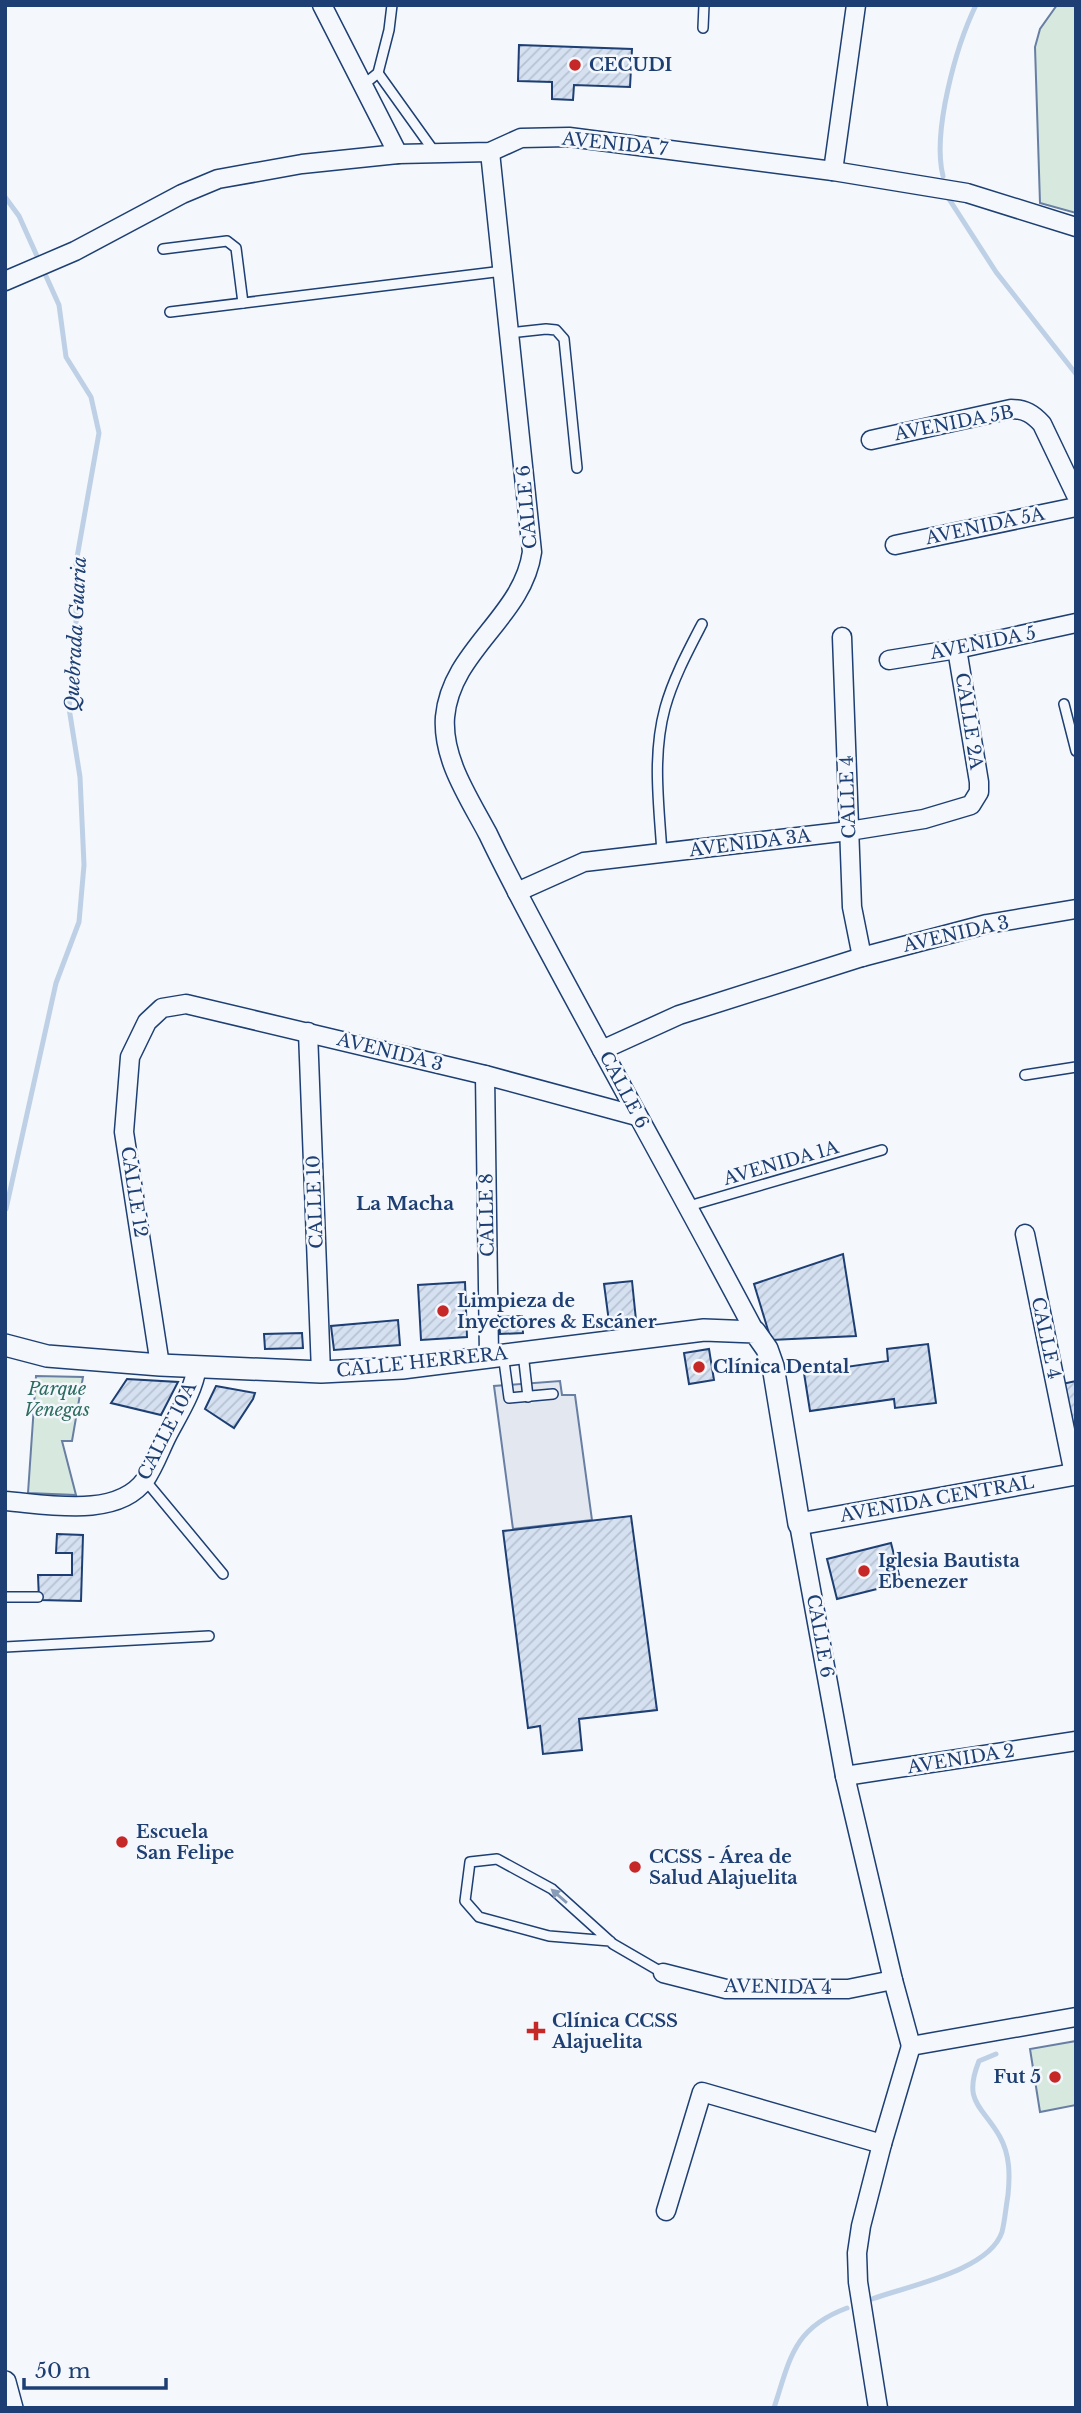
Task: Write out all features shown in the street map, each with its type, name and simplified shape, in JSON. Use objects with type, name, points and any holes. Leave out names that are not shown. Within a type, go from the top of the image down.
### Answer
[{"type":"street","points":[[321,5],[398,154]]},
{"type":"street","points":[[833,171],[856,5]]},
{"type":"street","name":"AVENIDA 7","points":[[5,281],[75,251],[183,194],[218,179],[302,164],[398,154],[490,152],[521,138],[569,137],[833,171],[967,193],[1076,228]]},
{"type":"street","name":"CALLE 6","points":[[490,152],[533,552],[518,593],[462,668],[454,683],[445,716],[450,758],[517,892],[636,1116],[689,1206],[755,1332],[767,1349],[773,1366],[845,1776],[911,2046]]},
{"type":"street","name":"AVENIDA 5B","points":[[871,440],[1011,409],[1026,411],[1042,424],[1076,495]]},
{"type":"street","name":"AVENIDA 5A","points":[[895,545],[1076,508]]},
{"type":"street","name":"AVENIDA 5","points":[[889,660],[957,649],[1076,623]]},
{"type":"street","name":"CALLE 4","points":[[842,637],[852,907],[862,957]]},
{"type":"street","name":"CALLE 2A","points":[[957,649],[979,792]]},
{"type":"street","name":"AVENIDA 3A","points":[[517,892],[584,862],[924,820],[971,805],[979,792]]},
{"type":"street","name":"AVENIDA 3","points":[[602,1050],[679,1015],[862,957],[986,924],[1076,909]]},
{"type":"street","name":"AVENIDA 3","points":[[147,1022],[162,1008],[186,1004],[485,1075],[636,1116]]},
{"type":"street","name":"CALLE 12","points":[[147,1022],[130,1057],[124,1132],[160,1365]]},
{"type":"street","name":"CALLE 10","points":[[308,1032],[321,1372]]},
{"type":"street","name":"CALLE 8","points":[[485,1075],[505,1354]]},
{"type":"street","name":"CALLE 4","points":[[1025,1234],[1075,1477]]},
{"type":"street","name":"CALLE HERRERA","points":[[5,1345],[47,1356],[160,1365],[321,1372],[402,1368],[705,1330],[755,1332]]},
{"type":"street","name":"CALLE 10A","points":[[5,1501],[92,1506],[117,1500],[138,1487],[145,1480],[194,1385],[197,1367]]},
{"type":"street","name":"AVENIDA CENTRAL","points":[[799,1524],[1075,1477]]},
{"type":"street","name":"AVENIDA 2","points":[[845,1776],[1076,1741]]},
{"type":"street","name":"AVENIDA 4","points":[[663,1973],[726,1989],[848,1989],[893,1980]]},
{"type":"street","points":[[878,2408],[858,2282],[857,2253],[861,2226],[882,2144],[911,2046],[1076,2017]]},
{"type":"street","points":[[666,2211],[702,2092],[882,2144]]},
{"type":"street","points":[[5,2382],[12,2408]]},
{"type":"lane","points":[[362,86],[378,73],[389,30],[392,5]]},
{"type":"lane","points":[[703,28],[704,5]]},
{"type":"lane","points":[[378,73],[437,155]]},
{"type":"lane","points":[[163,249],[227,241],[236,248],[243,303]]},
{"type":"lane","points":[[170,312],[503,271]]},
{"type":"lane","points":[[509,333],[545,329],[556,330],[564,338],[577,468]]},
{"type":"lane","points":[[662,853],[656,767],[659,738],[665,707],[702,624]]},
{"type":"lane","points":[[1063,704],[1076,751]]},
{"type":"lane","points":[[1025,1075],[1076,1067]]},
{"type":"lane","name":"AVENIDA 1A","points":[[689,1206],[883,1150]]},
{"type":"lane","points":[[505,1354],[528,1397]]},
{"type":"lane","points":[[505,1354],[509,1398],[553,1394]]},
{"type":"lane","points":[[145,1480],[223,1574]]},
{"type":"lane","points":[[5,1597],[38,1597]]},
{"type":"lane","points":[[5,1647],[209,1636]]},
{"type":"lane","points":[[610,1941],[549,1936],[479,1917],[466,1901],[470,1862],[497,1859],[552,1889],[610,1941],[663,1973]]},
{"type":"green space","points":[[1057,5],[1076,5],[1076,213],[1040,203],[1035,47],[1040,29]]},
{"type":"green space","name":"Parque Venegas","points":[[36,1376],[83,1377],[72,1441],[62,1441],[76,1495],[28,1493]]},
{"type":"green space","name":"Fut 5","points":[[1076,2041],[1076,2105],[1040,2112],[1030,2049]]},
{"type":"shaded area","points":[[560,1381],[562,1395],[575,1395],[592,1520],[513,1529],[494,1386]]},
{"type":"building","name":"CECUDI","points":[[519,45],[632,49],[630,87],[574,85],[573,100],[552,99],[552,82],[518,81]]},
{"type":"building","points":[[843,1254],[856,1336],[771,1340],[754,1284]]},
{"type":"building","points":[[632,1281],[636,1320],[609,1322],[604,1284]]},
{"type":"building","name":"Limpieza de Inyectores & Escáner","points":[[465,1282],[467,1337],[421,1340],[418,1285]]},
{"type":"building","points":[[522,1316],[523,1333],[500,1334],[499,1317]]},
{"type":"building","points":[[398,1320],[400,1345],[334,1350],[331,1326]]},
{"type":"building","points":[[302,1333],[303,1348],[265,1349],[264,1334]]},
{"type":"building","points":[[928,1344],[936,1403],[895,1408],[894,1399],[810,1411],[804,1373],[888,1361],[887,1349]]},
{"type":"building","name":"Clínica Dental","points":[[709,1349],[714,1380],[689,1384],[684,1353]]},
{"type":"building","points":[[127,1379],[178,1382],[161,1415],[111,1403]]},
{"type":"building","points":[[1076,1381],[1076,1447],[1062,1384]]},
{"type":"building","points":[[216,1386],[255,1393],[234,1428],[205,1409]]},
{"type":"building","points":[[631,1516],[657,1710],[579,1719],[582,1750],[543,1754],[540,1726],[528,1728],[503,1531]]},
{"type":"building","points":[[57,1534],[83,1535],[81,1601],[39,1600],[38,1575],[72,1575],[72,1553],[56,1553]]},
{"type":"building","name":"Iglesia Bautista Ebenezer","points":[[891,1543],[901,1583],[837,1599],[827,1559]]},
{"type":"waterway","points":[[943,176],[940,158],[943,113],[961,43],[976,5]]},
{"type":"waterway","name":"Quebrada Guaria","points":[[5,197],[19,216],[59,305],[66,357],[91,397],[99,433],[76,563],[76,644],[69,708],[80,777],[84,865],[79,922],[56,983],[6,1209]]},
{"type":"waterway","points":[[949,199],[996,272],[1076,374]]},
{"type":"waterway","points":[[872,2299],[964,2267],[994,2246],[1002,2232],[1009,2188],[1007,2158],[1000,2137],[977,2103],[973,2086],[979,2061],[996,2054]]},
{"type":"waterway","points":[[774,2408],[790,2360],[804,2336],[815,2325],[847,2308]]},
{"type":"place","name":"CECUDI","points":[[575,65]]},
{"type":"place","name":"Limpieza de Inyectores & Escáner","points":[[443,1311]]},
{"type":"place","name":"Clínica Dental","points":[[699,1367]]},
{"type":"place","name":"Iglesia Bautista Ebenezer","points":[[864,1571]]},
{"type":"place","name":"Escuela San Felipe","points":[[122,1842]]},
{"type":"place","name":"CCSS - Área de Salud Alajuelita","points":[[635,1867]]},
{"type":"place","name":"Clínica CCSS Alajuelita","points":[[536,2031]]},
{"type":"place","name":"Fut 5","points":[[1055,2077]]},
{"type":"district","name":"La Macha","points":[[405,1203]]}]
